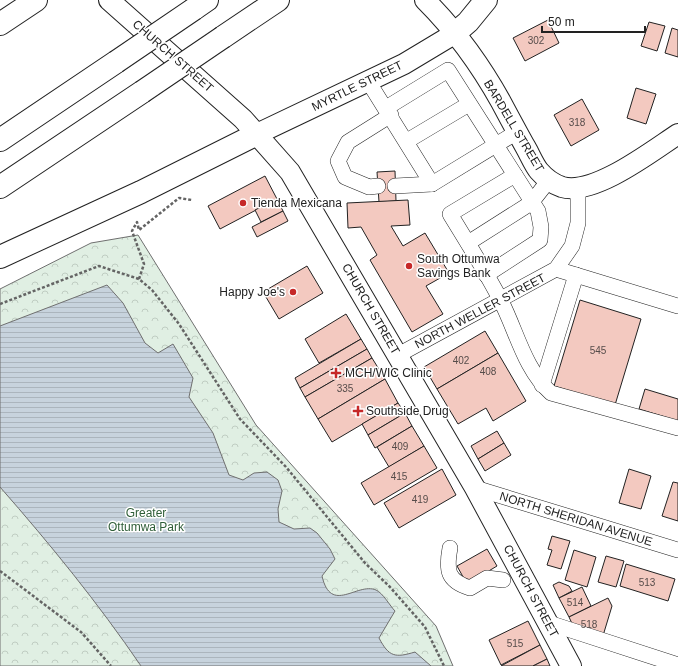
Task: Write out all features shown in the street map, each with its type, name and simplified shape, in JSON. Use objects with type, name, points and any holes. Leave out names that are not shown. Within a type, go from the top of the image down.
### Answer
[{"type":"highway","points":[[0,24],[36,0]]},
{"type":"highway","points":[[0,187],[278,0]]},
{"type":"highway","points":[[454,34],[468,22],[486,0]]},
{"type":"highway","points":[[0,140],[200,4]]},
{"type":"highway","points":[[0,257],[141,192],[257,134]]},
{"type":"main road","name":"CHURCH STREET","points":[[109,0],[243,119],[290,172],[475,488],[549,622],[571,666]]},
{"type":"main road","name":"BARDELL STREET","points":[[425,0],[454,34],[499,98],[538,170],[549,180],[562,187],[578,187]]},
{"type":"main road","name":"MYRTLE STREET","points":[[257,134],[404,64],[454,34]]},
{"type":"main road","points":[[578,187],[616,175],[678,134]]},
{"type":"street","points":[[378,186],[369,187],[345,177],[338,161],[348,142],[448,70],[515,175],[531,203],[538,211],[542,227],[540,240],[486,275]]},
{"type":"street","points":[[368,81],[432,184]]},
{"type":"street","points":[[406,141],[469,104]]},
{"type":"street","points":[[395,186],[432,184],[517,132]]},
{"type":"street","points":[[515,175],[450,214],[500,300],[531,366],[542,385],[551,393],[678,428]]},
{"type":"street","points":[[468,243],[531,203],[549,180]]},
{"type":"street","points":[[556,269],[572,246],[578,223],[578,187]]},
{"type":"street","name":"NORTH WELLER STREET","points":[[398,355],[556,269],[678,306]]},
{"type":"street","points":[[542,385],[576,275]]},
{"type":"street","name":"NORTH SHERIDAN AVENUE","points":[[475,488],[678,550]]},
{"type":"street","points":[[450,548],[448,572],[453,581],[470,588],[486,578],[503,580]]},
{"type":"street","points":[[549,622],[678,665]]},
{"type":"path","points":[[139,279],[144,264],[132,231],[137,222],[139,230],[179,198],[192,200]]},
{"type":"path","points":[[0,304],[99,266],[139,279],[152,290],[179,324],[240,419],[286,467],[364,563],[390,587],[425,627],[444,666]]},
{"type":"path","points":[[0,571],[81,632],[111,666]]},
{"type":"green space","name":"Greater Ottumwa Park","points":[[138,235],[256,425],[436,626],[453,666],[0,666],[0,289],[91,243]]},
{"type":"shaded area","name":"Greater Ottumwa Park","points":[[107,285],[123,303],[145,343],[158,353],[173,344],[193,378],[189,397],[213,433],[229,475],[243,480],[254,473],[267,472],[278,480],[282,491],[278,509],[279,522],[294,529],[310,528],[317,533],[330,549],[335,559],[322,576],[326,587],[332,594],[338,595],[345,595],[369,589],[379,592],[395,611],[379,638],[386,649],[397,655],[415,652],[431,666],[141,666],[108,619],[73,574],[0,487],[0,326]]},
{"type":"building","points":[[548,20],[559,43],[525,61],[513,38]]},
{"type":"building","points":[[649,22],[665,26],[657,51],[641,46]]},
{"type":"building","points":[[672,28],[678,30],[678,57],[665,53]]},
{"type":"building","points":[[636,88],[656,94],[646,124],[627,118]]},
{"type":"building","points":[[582,99],[599,130],[571,146],[554,115]]},
{"type":"building","points":[[395,171],[396,201],[379,202],[377,172]]},
{"type":"building","name":"Tienda Mexicana","points":[[265,176],[277,199],[220,229],[208,206]]},
{"type":"building","points":[[277,199],[283,211],[261,222],[255,210]]},
{"type":"building","name":"South Ottumwa Savings Bank","points":[[408,200],[410,225],[391,226],[403,246],[425,233],[449,273],[426,286],[443,314],[412,332],[370,260],[377,255],[361,227],[348,228],[347,203]]},
{"type":"building","points":[[283,211],[288,221],[257,237],[252,227]]},
{"type":"building","name":"Happy Joe's","points":[[307,266],[323,293],[279,319],[263,292]]},
{"type":"building","points":[[580,300],[641,319],[615,405],[554,386]]},
{"type":"building","points":[[346,314],[361,339],[319,363],[305,339]]},
{"type":"building","points":[[485,331],[498,353],[437,389],[424,367]]},
{"type":"building","points":[[361,339],[367,349],[300,388],[295,378]]},
{"type":"building","name":"MCH/WIC Clinic","points":[[367,349],[372,358],[305,397],[300,388]]},
{"type":"building","points":[[498,353],[526,401],[493,421],[486,408],[458,424],[437,389]]},
{"type":"building","points":[[372,358],[385,379],[318,419],[305,397]]},
{"type":"building","name":"Southside Drug","points":[[385,379],[398,403],[332,442],[318,419]]},
{"type":"building","points":[[645,389],[678,399],[678,421],[639,409]]},
{"type":"building","points":[[398,403],[405,413],[368,435],[362,424]]},
{"type":"building","points":[[405,413],[412,426],[375,448],[368,435]]},
{"type":"building","points":[[412,426],[424,446],[389,467],[377,447]]},
{"type":"building","points":[[497,431],[504,443],[478,459],[471,446]]},
{"type":"building","points":[[504,443],[511,455],[485,471],[478,459]]},
{"type":"building","points":[[424,446],[437,468],[374,505],[361,483]]},
{"type":"building","points":[[442,469],[456,495],[399,528],[384,503]]},
{"type":"building","points":[[629,469],[651,476],[641,509],[619,503]]},
{"type":"building","points":[[673,482],[678,483],[678,521],[662,516]]},
{"type":"building","points":[[552,536],[570,541],[561,569],[547,565],[552,550],[548,549]]},
{"type":"building","points":[[487,549],[497,566],[467,584],[457,566]]},
{"type":"building","points":[[574,550],[596,557],[587,587],[565,580]]},
{"type":"building","points":[[606,556],[624,561],[616,587],[598,582]]},
{"type":"building","points":[[626,564],[675,579],[668,601],[620,586]]},
{"type":"building","points":[[559,582],[569,586],[572,591],[559,598],[553,585]]},
{"type":"building","points":[[582,587],[591,606],[569,617],[559,598]]},
{"type":"building","points":[[608,598],[612,606],[602,639],[575,630],[569,617]]},
{"type":"building","points":[[528,621],[540,645],[501,665],[489,640]]},
{"type":"building","points":[[540,645],[547,659],[533,666],[501,666]]},
{"type":"building","points":[[547,659],[550,666],[533,666]]},
{"type":"place","name":"Tienda Mexicana","points":[[243,203]]},
{"type":"place","name":"South Ottumwa Savings Bank","points":[[409,266]]},
{"type":"place","name":"Happy Joe's","points":[[293,292]]},
{"type":"place","name":"MCH/WIC Clinic","points":[[336,373]]},
{"type":"place","name":"Southside Drug","points":[[358,411]]}]
